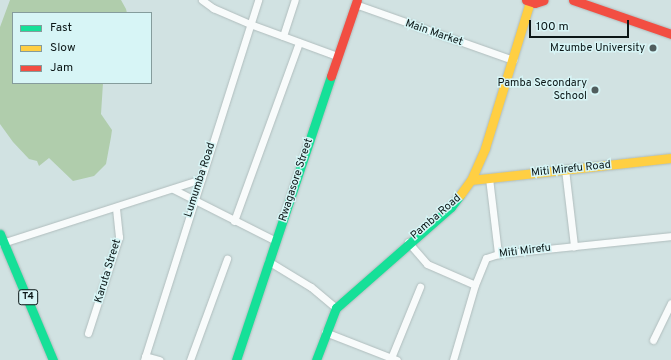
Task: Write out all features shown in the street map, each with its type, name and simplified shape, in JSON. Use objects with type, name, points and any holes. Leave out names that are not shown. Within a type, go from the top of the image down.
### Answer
[{"type":"main road","points":[[528,1],[544,0]]},
{"type":"main road","points":[[573,0],[671,34]]},
{"type":"main road","name":"Pamba Road","points":[[316,360],[325,332],[336,308],[408,242],[451,207],[471,180],[485,148],[514,60],[528,1]]},
{"type":"main road","name":"Rwagasore Street","points":[[236,360],[356,2]]},
{"type":"main road","name":"Miti Mirefu Road","points":[[471,180],[671,158]]},
{"type":"main road","name":"T4","points":[[1,240],[53,360]]},
{"type":"street","points":[[202,0],[213,8],[250,24],[337,56]]},
{"type":"street","name":"Lumumba Road","points":[[144,358],[258,0]]},
{"type":"street","points":[[283,36],[295,0]]},
{"type":"street","name":"Main Market","points":[[356,2],[514,60]]},
{"type":"street","points":[[234,222],[299,42]]},
{"type":"street","points":[[565,169],[574,246]]},
{"type":"street","points":[[489,178],[498,254]]},
{"type":"street","points":[[1,240],[116,208],[201,179]]},
{"type":"street","points":[[173,189],[234,222],[276,241]]},
{"type":"street","name":"Karuta Street","points":[[88,333],[119,237],[116,208]]},
{"type":"street","name":"Miti Mirefu","points":[[453,360],[483,262],[490,256],[671,236]]},
{"type":"street","points":[[408,242],[427,264],[475,285]]},
{"type":"street","points":[[190,360],[227,259]]},
{"type":"street","points":[[268,261],[312,287],[336,308]]},
{"type":"street","points":[[325,332],[394,359],[420,287]]},
{"type":"street","points":[[653,340],[671,303]]},
{"type":"street","points":[[144,358],[159,360]]},
{"type":"green space","points":[[10,0],[121,0],[127,12],[12,12],[12,84],[103,84],[101,114],[112,130],[106,164],[94,176],[73,181],[49,158],[39,166],[37,161],[29,159],[13,142],[0,124],[0,27]]},
{"type":"traffic: fast","points":[[236,360],[331,76]]},
{"type":"traffic: fast","points":[[316,360],[336,308],[451,207],[460,195]]},
{"type":"traffic: fast","points":[[0,234],[53,360]]},
{"type":"traffic: slow","points":[[460,195],[471,180],[485,148],[530,2]]},
{"type":"traffic: slow","points":[[471,180],[671,158]]},
{"type":"traffic: jam","points":[[331,76],[357,0]]},
{"type":"traffic: jam","points":[[526,0],[535,3],[544,0]]},
{"type":"traffic: jam","points":[[573,0],[671,34]]},
{"type":"place","name":"Mzumbe University","points":[[653,48]]},
{"type":"place","name":"Pamba Secondary School","points":[[595,90]]}]
